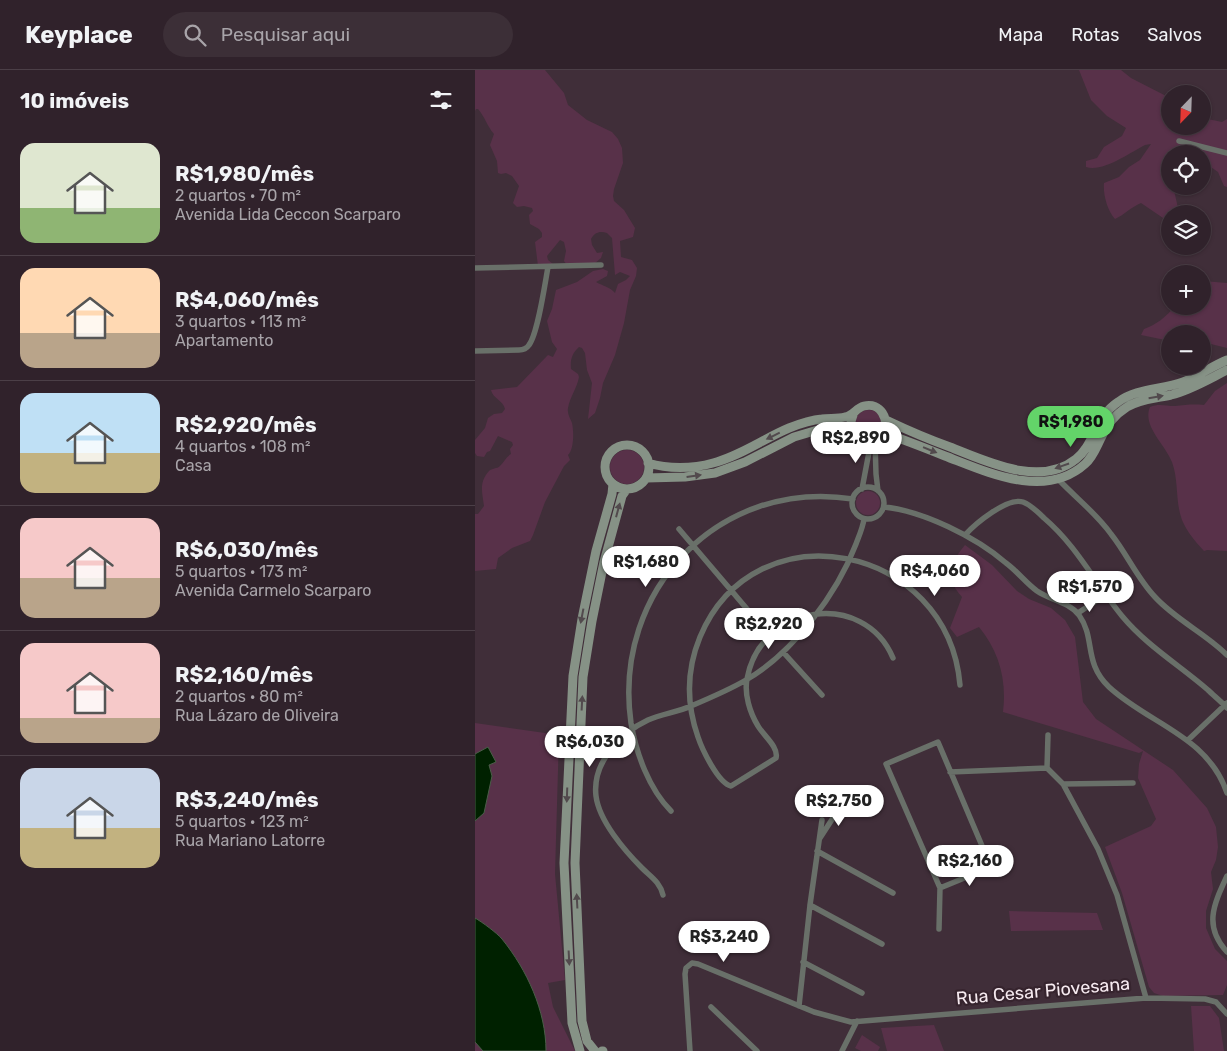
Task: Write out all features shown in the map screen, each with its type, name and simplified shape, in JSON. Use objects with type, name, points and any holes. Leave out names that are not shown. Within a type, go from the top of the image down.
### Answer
[{"type":"main road","points":[[853,433],[851,421],[853,415],[857,410],[869,406],[880,410],[887,420],[991,464],[1007,469],[1030,472],[1055,468],[1066,465],[1081,456],[1099,422],[1113,405],[1141,391],[1184,382],[1227,360]]},
{"type":"main road","points":[[884,433],[998,477],[1036,481],[1058,479],[1073,473],[1087,463],[1112,419],[1128,406],[1186,390],[1227,370]]},
{"type":"main road","points":[[648,463],[660,466],[684,467],[712,463],[741,453],[791,427],[820,419],[853,415]]},
{"type":"main road","points":[[646,478],[685,477],[715,473],[745,462],[794,436],[821,429],[842,427],[863,441],[872,441],[884,433],[887,420]]},
{"type":"main road","points":[[595,1051],[587,1041],[582,1021],[575,863],[583,687],[592,621],[604,562],[622,496],[627,489],[641,484],[649,470],[646,456],[641,450],[627,445],[619,446],[613,450],[605,463],[605,471],[613,484],[627,489]]},
{"type":"main road","points":[[580,1051],[572,1023],[565,863],[573,676],[581,619],[613,484]]},
{"type":"street","points":[[1179,141],[1227,153]]},
{"type":"street","points":[[475,268],[601,265]]},
{"type":"street","points":[[475,351],[519,350],[529,346],[535,328],[548,267]]},
{"type":"street","points":[[863,489],[872,441]]},
{"type":"street","points":[[872,441],[879,491],[884,500],[884,507],[875,518],[865,519],[855,512],[853,499],[857,492],[872,488],[879,491]]},
{"type":"street","points":[[1058,479],[1096,514],[1112,535],[1135,572],[1155,597],[1181,621],[1227,655]]},
{"type":"street","points":[[671,812],[661,799],[645,770],[632,729],[628,688],[634,643],[641,622],[660,584],[671,568],[693,546],[722,523],[737,515],[771,502],[813,496],[853,499]]},
{"type":"street","points":[[965,535],[984,518],[1010,502],[1022,502],[1037,511],[1077,551],[1122,616],[1150,644],[1226,705],[1188,740]]},
{"type":"street","points":[[884,507],[920,516],[965,535],[993,552],[1036,590],[1063,603],[1078,613],[1086,629],[1090,655],[1099,677],[1121,698],[1188,740],[1211,762],[1227,794]]},
{"type":"street","points":[[663,895],[659,884],[626,851],[613,834],[598,806],[596,798],[597,775],[607,754],[632,729],[649,720],[690,707],[746,680],[783,652],[817,613],[850,559],[865,519]]},
{"type":"street","points":[[679,529],[769,635]]},
{"type":"street","points":[[893,658],[883,641],[863,625],[839,616],[817,613],[794,619],[769,635],[762,643],[746,680],[747,695],[753,717],[763,736],[773,747],[777,755],[774,760],[735,784],[727,785],[706,756],[694,727],[690,707],[689,678],[697,646],[711,617],[732,591],[760,571],[792,559],[813,556],[850,559],[868,564],[893,575],[915,591],[927,604],[947,633],[954,650],[960,685]]},
{"type":"street","points":[[1078,613],[1129,579]]},
{"type":"street","points":[[783,652],[822,696]]},
{"type":"street","points":[[1048,735],[1047,768],[1063,784],[1098,849],[1117,895],[1145,998]]},
{"type":"street","points":[[939,929],[940,888],[886,764],[938,742],[991,867],[940,888]]},
{"type":"street","points":[[951,772],[1047,768]]},
{"type":"street","points":[[1063,784],[1133,783]]},
{"type":"street","points":[[819,839],[842,804]]},
{"type":"street","points":[[799,1006],[822,820]]},
{"type":"street","points":[[817,851],[893,893]]},
{"type":"street","points":[[1227,876],[1215,902],[1212,916],[1216,936],[1227,952]]},
{"type":"street","points":[[810,905],[882,944]]},
{"type":"street","points":[[803,962],[862,993]]},
{"type":"street","name":"Rua Cesar Piovesana","points":[[688,1051],[685,968],[689,964],[698,964],[799,1006],[834,1018],[857,1021],[1145,998],[1205,999],[1216,1002],[1227,1014]]},
{"type":"street","points":[[711,1007],[757,1051]]},
{"type":"street","points":[[842,1051],[857,1021]]},
{"type":"shaded area","points":[[475,70],[545,70],[564,93],[568,105],[587,120],[612,132],[618,139],[622,148],[623,163],[613,196],[614,201],[624,210],[635,228],[633,237],[620,241],[621,257],[632,260],[637,268],[615,355],[603,383],[595,413],[588,419],[592,383],[587,370],[585,353],[579,347],[572,357],[571,369],[579,377],[568,408],[573,431],[572,445],[568,455],[570,460],[564,466],[545,502],[530,541],[512,548],[498,558],[496,569],[475,571],[475,514],[478,514],[484,506],[482,487],[484,479],[489,471],[499,467],[511,454],[510,449],[513,445],[512,442],[498,436],[490,451],[484,457],[477,456],[475,453],[475,440],[485,428],[488,418],[494,414],[502,413],[505,409],[491,390],[517,387],[548,355],[553,357],[557,349],[552,342],[547,321],[556,290],[577,282],[593,271],[603,269],[608,271],[607,276],[596,282],[615,293],[618,284],[630,276],[620,272],[615,275],[612,238],[607,233],[602,232],[596,233],[591,239],[597,253],[603,252],[601,258],[594,264],[567,265],[564,261],[566,251],[564,242],[560,240],[547,256],[548,260],[553,264],[538,266],[535,242],[542,237],[542,233],[530,224],[529,215],[533,211],[532,208],[517,207],[513,203],[519,186],[512,176],[506,173],[498,173],[497,161],[490,145],[494,134],[478,109],[475,111]]},
{"type":"shaded area","points":[[1079,70],[1121,70],[1131,78],[1161,93],[1161,135],[1211,135],[1211,120],[1222,122],[1227,119],[1227,187],[1224,186],[1218,172],[1211,167],[1211,145],[1161,145],[1161,195],[1175,195],[1177,205],[1161,205],[1161,217],[1141,203],[1115,219],[1106,202],[1104,183],[1119,177],[1140,160],[1151,144],[1145,145],[1108,165],[1093,168],[1086,167],[1086,161],[1097,158],[1104,147],[1122,136],[1126,128],[1107,116],[1091,100]]},
{"type":"shaded area","points":[[1211,282],[1227,283],[1227,348],[1211,344],[1211,325],[1161,325],[1161,339],[1141,335],[1144,329],[1167,315],[1211,315]]},
{"type":"shaded area","points":[[1227,383],[1227,551],[1204,551],[1194,540],[1182,520],[1178,506],[1176,476],[1172,462],[1155,435],[1148,414],[1150,407],[1156,405],[1204,405],[1215,391]]},
{"type":"shaded area","points":[[869,410],[879,414],[883,424],[879,434],[869,438],[859,434],[855,424],[859,414]]},
{"type":"shaded area","points":[[627,450],[639,455],[644,467],[639,479],[627,484],[615,479],[610,467],[615,455]]},
{"type":"shaded area","points":[[868,491],[877,494],[880,503],[877,512],[868,515],[859,512],[856,503],[859,494]]},
{"type":"shaded area","points":[[965,545],[992,565],[1017,591],[1029,599],[1051,608],[1065,620],[1075,637],[1083,702],[1096,719],[1173,770],[1207,808],[1216,827],[1218,847],[1216,860],[1211,872],[1213,889],[1206,911],[1206,928],[1215,949],[1227,961],[1227,985],[1223,995],[1163,996],[1154,993],[1149,987],[1122,893],[1105,847],[1151,826],[1156,819],[1138,778],[1139,764],[1143,751],[1139,753],[1003,712],[1004,689],[1000,666],[986,636],[979,627],[957,637],[950,628],[962,597],[953,583],[951,570],[956,558]]},
{"type":"shaded area","points":[[475,723],[559,735],[555,874],[565,980],[548,983],[553,1007],[575,1051],[475,1051]]},
{"type":"shaded area","points":[[488,747],[496,762],[489,765],[492,776],[484,813],[475,821],[475,754]]},
{"type":"shaded area","points":[[1009,911],[1097,913],[1103,930],[1011,931]]},
{"type":"shaded area","points":[[475,918],[502,939],[527,978],[543,1021],[546,1051],[483,1051],[475,1042]]},
{"type":"shaded area","points":[[1191,1006],[1210,1006],[1219,1018],[1224,1051],[1194,1051]]},
{"type":"shaded area","points":[[934,1025],[944,1051],[887,1051],[881,1028]]},
{"type":"shaded area","points":[[862,1035],[880,1047],[878,1051],[861,1051],[855,1048]]}]
